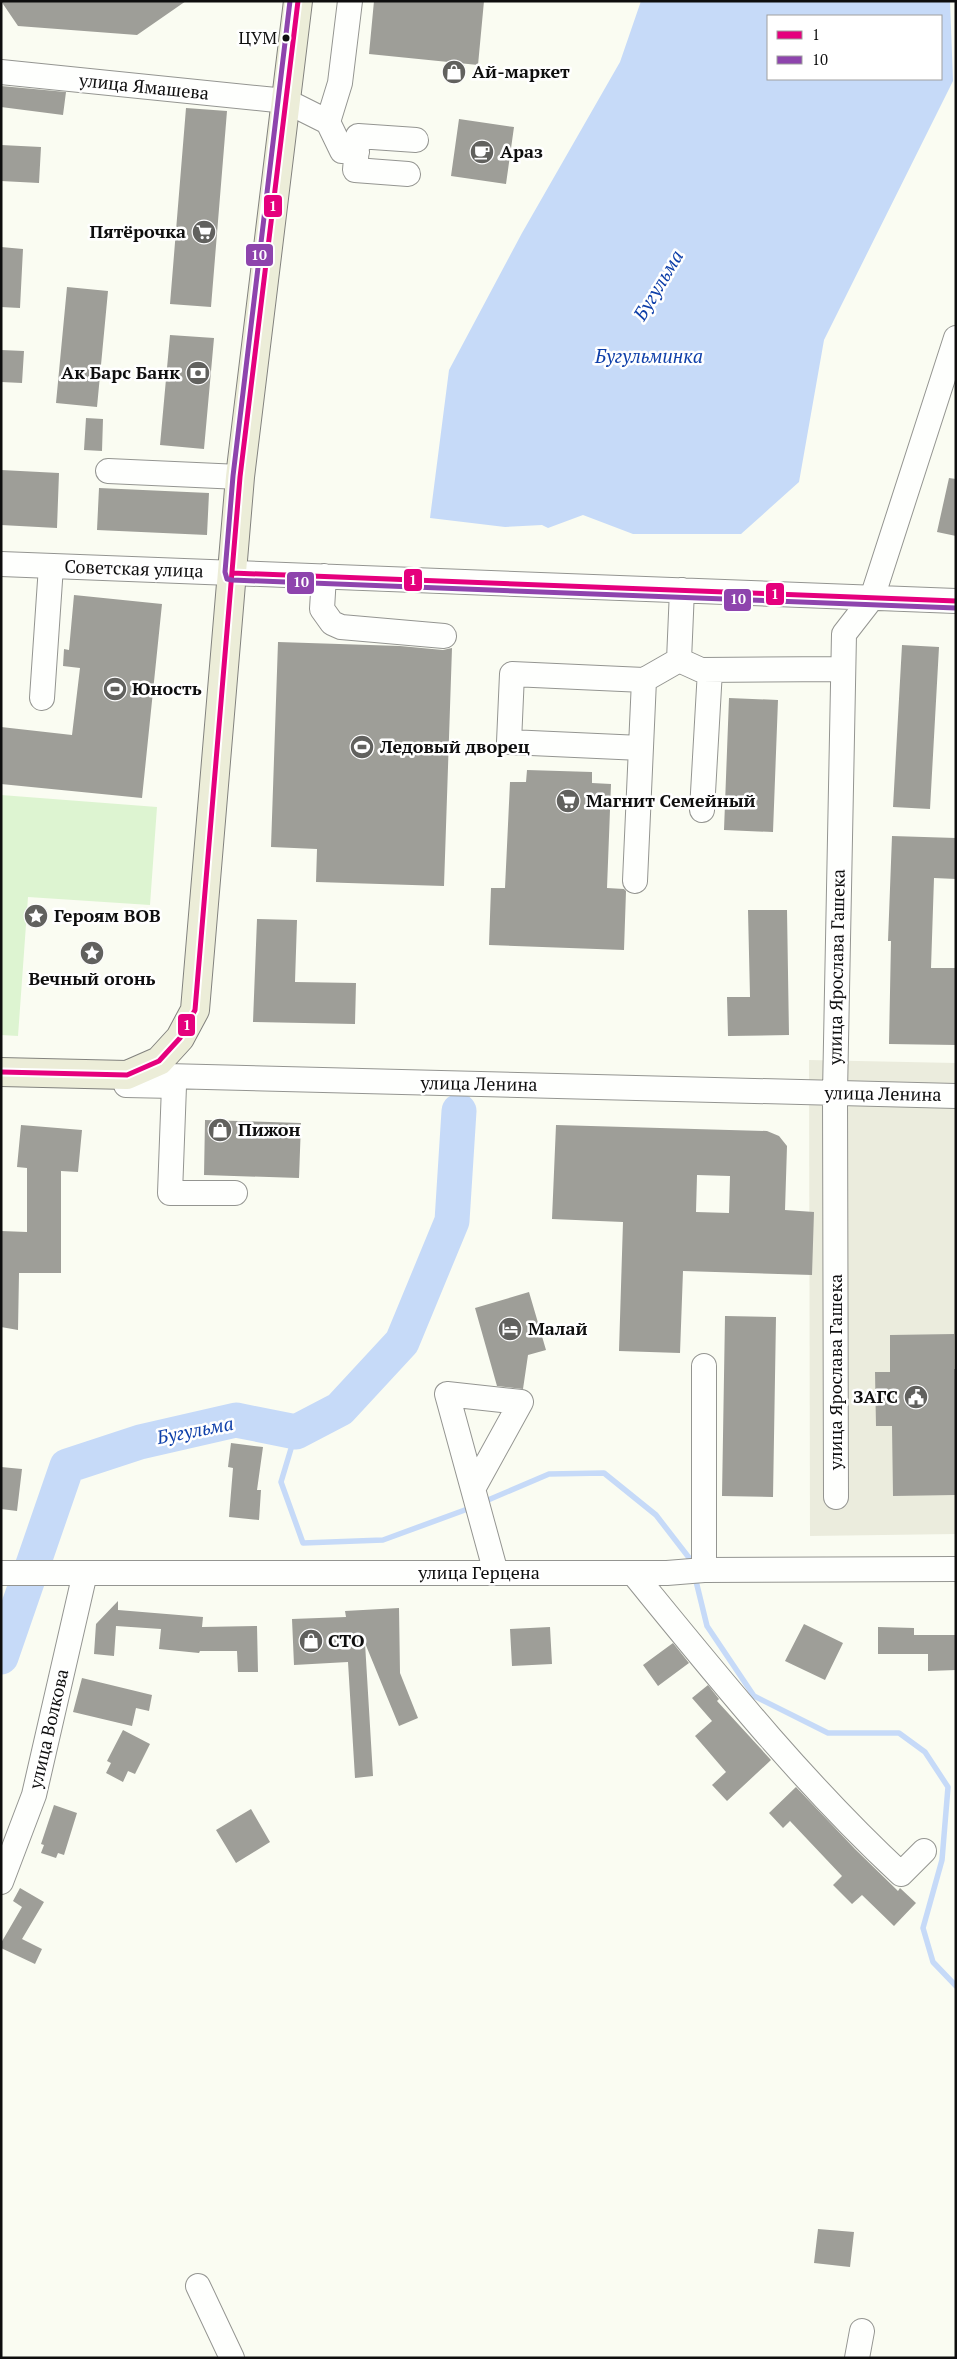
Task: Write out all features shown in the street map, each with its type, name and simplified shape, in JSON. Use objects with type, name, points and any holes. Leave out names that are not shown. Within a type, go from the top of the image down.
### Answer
[{"type":"main road","points":[[127,1075],[159,1061],[180,1038],[195,1010],[240,477],[298,1]]},
{"type":"main road","name":"улица Ленина","points":[[1,1072],[127,1075]]},
{"type":"street","points":[[328,122],[340,83],[350,1]]},
{"type":"street","name":"улица Ямашева","points":[[1,72],[286,101]]},
{"type":"street","points":[[286,101],[328,122],[342,151],[356,152]]},
{"type":"street","points":[[408,174],[355,170],[358,136],[416,140]]},
{"type":"street","name":"улица Ярослава Гашека","points":[[836,1496],[835,1085],[844,634],[872,598],[956,338]]},
{"type":"street","points":[[108,471],[240,477]]},
{"type":"street","name":"Советская улица","points":[[1,564],[956,602]]},
{"type":"street","points":[[42,698],[52,566]]},
{"type":"street","points":[[324,576],[322,610],[332,623],[341,627],[444,636]]},
{"type":"street","points":[[679,660],[682,590]]},
{"type":"street","points":[[679,660],[701,670],[843,669]]},
{"type":"street","points":[[641,748],[509,742],[512,674],[644,680],[679,660]]},
{"type":"street","points":[[702,810],[710,670]]},
{"type":"street","points":[[635,881],[644,680]]},
{"type":"street","points":[[127,1075],[126,1085],[174,1086],[170,1194],[235,1193]]},
{"type":"street","name":"улица Ленина","points":[[127,1075],[835,1085],[956,1096]]},
{"type":"street","points":[[835,1085],[956,1080]]},
{"type":"street","points":[[704,1366],[704,1570]]},
{"type":"street","points":[[473,1490],[496,1573]]},
{"type":"street","name":"улица Герцена","points":[[6,1573],[667,1573],[704,1570],[956,1569]]},
{"type":"street","name":"улица Волкова","points":[[1,1882],[34,1795],[85,1573]]},
{"type":"street","points":[[632,1573],[772,1741],[862,1838],[901,1874],[924,1851]]},
{"type":"street","points":[[198,2286],[232,2358]]},
{"type":"street","points":[[857,2358],[862,2331]]},
{"type":"green space","points":[[1,795],[157,807],[150,905],[28,897],[18,1036],[1,1035]]},
{"type":"shaded area","points":[[809,1060],[956,1063],[956,1534],[810,1536]]},
{"type":"water","name":"Бугульминка","points":[[641,1],[950,1],[953,81],[824,340],[799,482],[741,534],[633,534],[583,515],[548,528],[542,525],[505,527],[430,518],[449,370],[522,233],[620,62]]},
{"type":"building","points":[[1,1],[186,1],[137,35],[18,26]]},
{"type":"building","points":[[374,1],[484,1],[478,65],[369,54]]},
{"type":"building","points":[[1,86],[66,92],[63,115],[1,107]]},
{"type":"building","points":[[186,108],[227,111],[211,307],[170,304]]},
{"type":"building","points":[[459,119],[514,127],[506,184],[451,176]]},
{"type":"building","points":[[1,145],[41,147],[39,183],[1,181]]},
{"type":"building","points":[[1,247],[23,249],[20,308],[1,307]]},
{"type":"building","points":[[67,287],[108,291],[97,407],[56,403]]},
{"type":"building","points":[[170,335],[214,338],[204,449],[160,445]]},
{"type":"building","points":[[1,350],[24,351],[22,383],[1,382]]},
{"type":"building","points":[[86,418],[103,419],[102,451],[84,450]]},
{"type":"building","points":[[1,470],[59,473],[57,528],[1,525]]},
{"type":"building","points":[[949,478],[956,479],[956,536],[937,532]]},
{"type":"building","points":[[99,488],[209,493],[207,535],[97,530]]},
{"type":"building","name":"Юность","points":[[74,595],[162,604],[142,798],[1,784],[1,727],[72,735],[80,668],[63,666],[64,649],[69,650]]},
{"type":"building","name":"Ледовый дворец","points":[[278,642],[400,646],[443,650],[452,648],[444,886],[316,882],[317,849],[271,847]]},
{"type":"building","points":[[902,645],[939,647],[930,809],[893,807]]},
{"type":"building","points":[[729,698],[778,700],[773,832],[724,830]]},
{"type":"building","points":[[527,770],[592,772],[592,783],[611,784],[607,888],[624,889],[626,891],[624,950],[489,945],[491,888],[505,888],[510,782],[526,782]]},
{"type":"building","points":[[892,836],[956,838],[956,879],[934,878],[931,968],[956,968],[956,1045],[889,1044],[891,941],[888,941]]},
{"type":"building","points":[[748,910],[787,910],[789,1035],[728,1036],[727,997],[750,997]]},
{"type":"building","points":[[257,919],[297,920],[295,982],[356,983],[355,1024],[253,1022]]},
{"type":"building","points":[[205,1120],[301,1123],[299,1178],[204,1175]]},
{"type":"building","points":[[21,1125],[82,1130],[78,1172],[61,1171],[61,1273],[19,1273],[18,1330],[1,1327],[1,1231],[27,1232],[27,1168],[17,1167]]},
{"type":"building","points":[[556,1125],[767,1131],[779,1136],[787,1146],[785,1210],[814,1212],[812,1275],[683,1271],[680,1353],[619,1351],[623,1222],[552,1219]],"holes":[[[697,1175],[730,1176],[729,1213],[696,1212]]]},
{"type":"building","name":"Малай","points":[[529,1292],[546,1350],[528,1355],[523,1389],[497,1386],[475,1308]]},
{"type":"building","points":[[725,1316],[776,1317],[773,1497],[722,1496]]},
{"type":"building","name":"ЗАГС","points":[[954,1334],[954,1369],[956,1369],[955,1495],[893,1496],[892,1426],[876,1426],[875,1372],[890,1372],[890,1335]]},
{"type":"building","points":[[231,1443],[263,1447],[257,1490],[261,1490],[259,1520],[229,1517],[233,1468],[228,1467]]},
{"type":"building","points":[[1,1467],[22,1469],[17,1511],[1,1509]]},
{"type":"building","points":[[118,1601],[118,1610],[203,1617],[202,1627],[257,1626],[258,1672],[238,1672],[237,1651],[200,1651],[199,1653],[159,1649],[161,1629],[116,1626],[114,1656],[94,1654],[96,1624]]},
{"type":"building","points":[[399,1608],[400,1673],[418,1718],[399,1726],[365,1643],[373,1776],[355,1778],[348,1662],[294,1665],[292,1619],[346,1617],[345,1611]]},
{"type":"building","points":[[804,1624],[843,1643],[825,1680],[785,1661]]},
{"type":"building","points":[[550,1627],[552,1664],[512,1666],[510,1629]]},
{"type":"building","points":[[878,1627],[914,1628],[914,1635],[956,1635],[956,1670],[928,1671],[928,1654],[878,1654]]},
{"type":"building","points":[[673,1643],[689,1663],[658,1686],[643,1665]]},
{"type":"building","points":[[82,1678],[152,1695],[149,1711],[136,1708],[132,1726],[73,1712]]},
{"type":"building","points":[[708,1685],[719,1699],[717,1701],[771,1760],[727,1801],[712,1785],[726,1772],[695,1736],[712,1721],[692,1698]]},
{"type":"building","points":[[123,1730],[150,1744],[135,1774],[128,1771],[123,1782],[106,1773],[111,1763],[107,1761]]},
{"type":"building","points":[[796,1787],[898,1891],[900,1888],[916,1903],[894,1926],[862,1895],[852,1904],[833,1885],[842,1876],[790,1821],[783,1828],[769,1813]]},
{"type":"building","points":[[54,1805],[77,1813],[64,1855],[58,1853],[56,1858],[41,1853],[44,1845],[41,1844]]},
{"type":"building","points":[[251,1809],[270,1842],[236,1863],[216,1830]]},
{"type":"building","points":[[20,1888],[44,1902],[22,1939],[42,1949],[35,1964],[1,1948],[1,1943],[22,1907],[13,1901]]},
{"type":"building","points":[[818,2229],[854,2232],[850,2267],[814,2263]]},
{"type":"waterway","name":"Бугульма","points":[[1,1657],[67,1466],[140,1442],[236,1420],[296,1432],[340,1409],[402,1342],[452,1221],[459,1111]]},
{"type":"waterway","points":[[296,1432],[281,1482],[303,1543],[383,1540],[473,1507]]},
{"type":"waterway","points":[[481,1503],[549,1474],[604,1473],[656,1515],[690,1559],[692,1566]]},
{"type":"waterway","points":[[695,1577],[707,1626],[754,1696],[828,1733],[899,1733],[925,1752],[948,1787],[942,1860],[923,1928],[933,1962],[956,1986]]},
{"type":"transit line","name":"10","points":[[290,1],[233,476],[225,572],[227,579],[956,608]]},
{"type":"transit line","name":"1","points":[[1,1072],[127,1075],[159,1061],[180,1038],[195,1010],[240,477],[298,1]]},
{"type":"transit line","name":"1","points":[[232,573],[956,601]]},
{"type":"place","name":"ЦУМ","points":[[286,38]]},
{"type":"place","name":"Ай-маркет","points":[[454,72]]},
{"type":"place","name":"Араз","points":[[482,152]]},
{"type":"place","name":"Пятёрочка","points":[[204,232]]},
{"type":"place","name":"Ак Барс Банк","points":[[198,373]]},
{"type":"place","name":"Юность","points":[[115,689]]},
{"type":"place","name":"Ледовый дворец","points":[[362,747]]},
{"type":"place","name":"Магнит Семейный","points":[[568,801]]},
{"type":"place","name":"Героям ВОВ","points":[[36,916]]},
{"type":"place","name":"Вечный огонь","points":[[92,953]]},
{"type":"place","name":"Пижон","points":[[220,1130]]},
{"type":"place","name":"Малай","points":[[510,1329]]},
{"type":"place","name":"ЗАГС","points":[[916,1397]]},
{"type":"place","name":"СТО","points":[[311,1641]]}]
